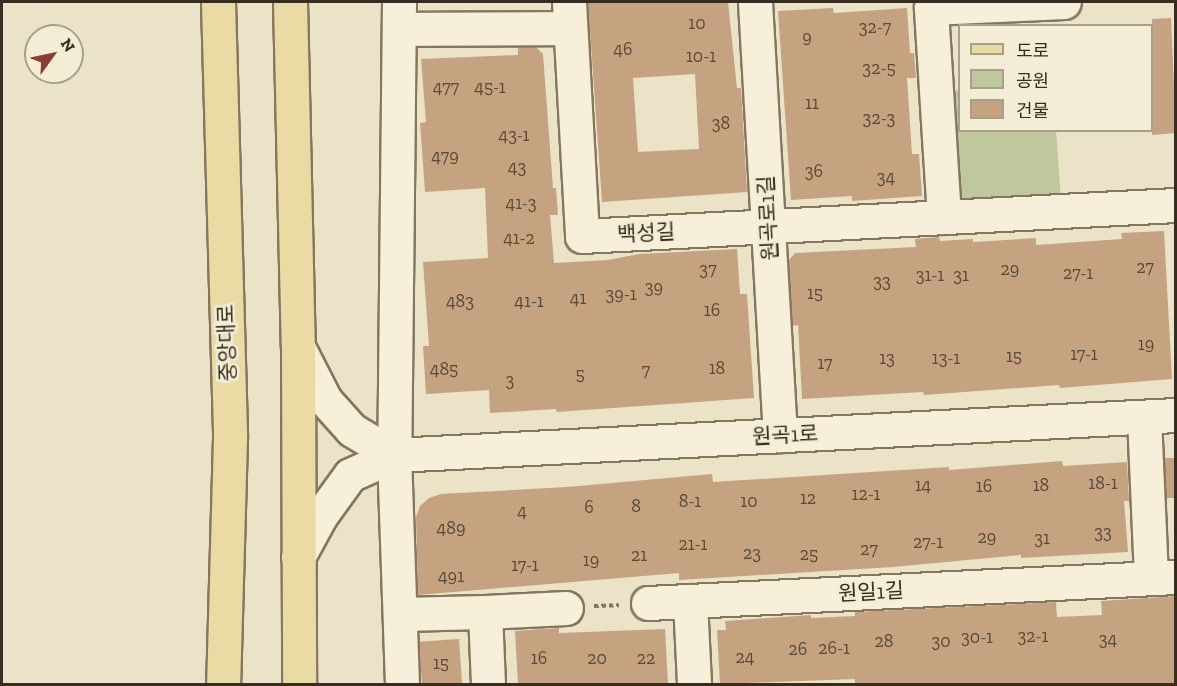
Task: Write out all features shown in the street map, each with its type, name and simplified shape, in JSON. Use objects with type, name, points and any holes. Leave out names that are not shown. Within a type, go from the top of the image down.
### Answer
[{"type":"main road","name":"중앙대로","points":[[218,2],[230,438],[223,684]]},
{"type":"main road","points":[[290,2],[298,347],[299,684]]},
{"type":"street","name":"원곡로1길","points":[[755,2],[780,435]]},
{"type":"street","points":[[944,217],[931,8],[1064,2]]},
{"type":"street","points":[[402,684],[394,454],[399,15],[569,15]]},
{"type":"street","name":"백성길","points":[[569,15],[582,236],[1176,205]]},
{"type":"street","points":[[298,347],[325,400],[352,430],[394,454]]},
{"type":"street","points":[[1160,416],[1164,577]]},
{"type":"street","name":"원곡1로","points":[[394,454],[1160,416]]},
{"type":"street","points":[[298,557],[321,515],[350,475],[394,454]]},
{"type":"street","name":"원일1길","points":[[648,603],[1164,577]]},
{"type":"street","points":[[690,601],[694,684]]},
{"type":"street","points":[[400,614],[566,608]]},
{"type":"street","points":[[484,612],[488,684]]},
{"type":"path","points":[[566,608],[648,603]]},
{"type":"green space","points":[[958,90],[958,132],[1056,132],[1061,199],[970,205],[960,196],[953,91]]},
{"type":"building","points":[[588,2],[728,2],[737,88],[741,88],[747,192],[602,202]],"holes":[[[695,74],[699,149],[638,152],[633,78]]]},
{"type":"building","points":[[833,8],[834,13],[907,8],[910,53],[914,53],[916,78],[907,78],[912,154],[919,154],[922,196],[852,201],[852,196],[791,200],[778,11]]},
{"type":"building","points":[[1171,18],[1176,133],[1152,135],[1152,19]]},
{"type":"building","points":[[518,47],[536,47],[543,54],[553,188],[556,188],[558,215],[550,215],[554,263],[608,260],[639,254],[737,249],[740,294],[747,294],[754,398],[557,412],[556,409],[490,413],[489,390],[426,394],[423,346],[429,346],[423,262],[488,258],[485,188],[425,192],[420,123],[426,122],[421,59],[518,55]]},
{"type":"building","points":[[1164,231],[1172,379],[1060,388],[1059,385],[924,395],[923,392],[802,399],[798,325],[792,326],[789,260],[795,253],[916,247],[915,239],[939,237],[940,241],[973,239],[973,242],[1036,238],[1036,245],[1122,239],[1121,233]]},
{"type":"building","points":[[1165,458],[1176,458],[1176,498],[1165,498]]},
{"type":"building","points":[[1062,461],[1063,466],[1127,462],[1129,501],[1124,501],[1128,552],[1021,558],[1021,555],[893,567],[679,580],[679,573],[418,595],[416,517],[420,506],[429,498],[441,494],[567,487],[712,474],[713,482],[949,467],[949,470]]},
{"type":"building","points":[[1176,596],[1176,684],[855,684],[855,679],[720,684],[717,630],[726,630],[725,621],[811,615],[811,618],[855,616],[855,612],[1056,602],[1057,617],[1102,615],[1101,601]]},
{"type":"building","points":[[559,628],[559,633],[665,629],[668,684],[518,684],[515,631]]},
{"type":"building","points":[[459,639],[462,684],[422,684],[419,642]]}]
